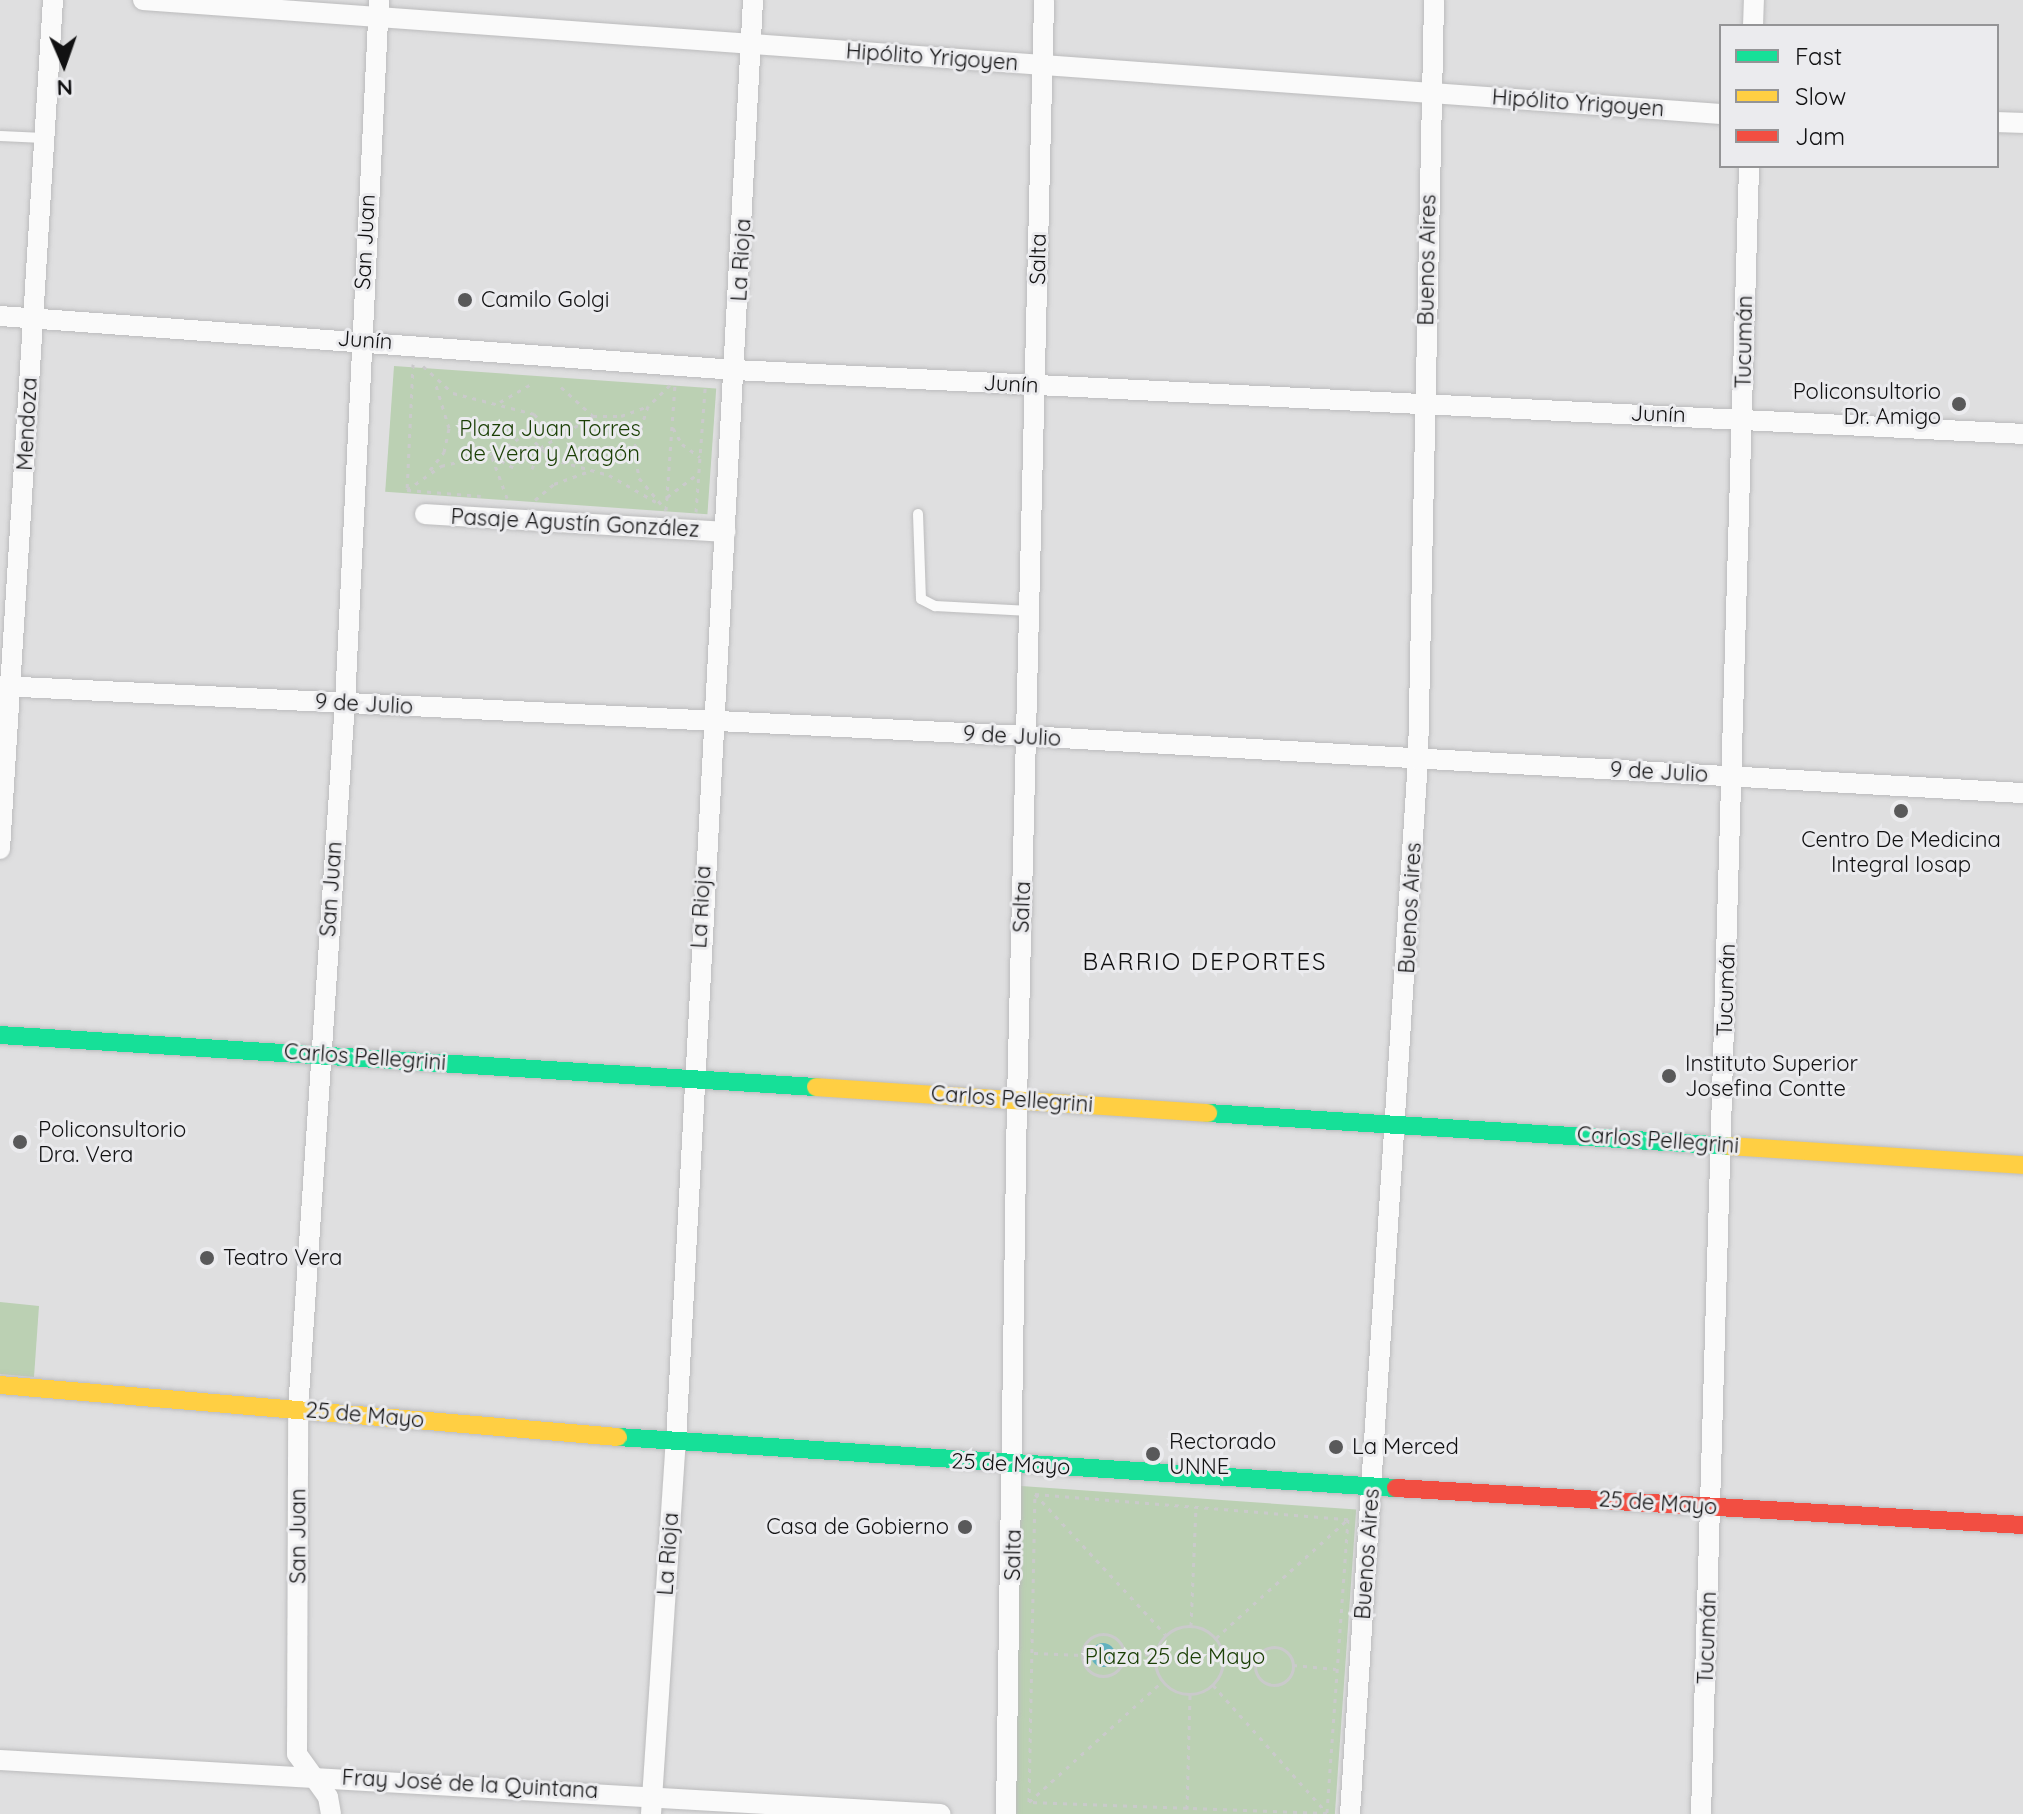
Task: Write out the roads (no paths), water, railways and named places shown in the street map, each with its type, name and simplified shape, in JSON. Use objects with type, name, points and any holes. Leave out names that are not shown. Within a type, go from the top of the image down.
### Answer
[{"type":"street","name":"Mendoza","points":[[0,849],[6,686],[53,0]]},
{"type":"street","name":"Hipólito Yrigoyen","points":[[143,0],[379,7],[751,44],[1719,114]]},
{"type":"street","name":"La Rioja","points":[[651,1805],[676,1441],[692,1077],[711,723],[735,370],[753,0]]},
{"type":"street","name":"Salta","points":[[1006,1814],[1015,1463],[1017,1100],[1044,0]]},
{"type":"street","name":"Buenos Aires","points":[[1350,1814],[1397,1124],[1418,760],[1429,92],[1434,0]]},
{"type":"street","points":[[1753,24],[1754,0]]},
{"type":"street","name":"San Juan","points":[[331,1814],[328,1797],[309,1775],[297,1754],[298,1410],[319,1054],[345,703],[359,340],[379,7]]},
{"type":"street","points":[[1999,122],[2023,123]]},
{"type":"street","name":"Tucumán","points":[[1701,1814],[1749,168]]},
{"type":"street","name":"Junín","points":[[0,316],[735,370],[1743,417],[2023,434]]},
{"type":"street","name":"Pasaje Agustín González","points":[[425,514],[725,532]]},
{"type":"street","name":"9 de Julio","points":[[6,686],[711,723],[1027,736],[2023,793]]},
{"type":"street","name":"Carlos Pellegrini","points":[[0,1035],[692,1077],[2023,1165]]},
{"type":"street","name":"25 de Mayo","points":[[0,1385],[676,1441],[2023,1525]]},
{"type":"street","name":"Fray José de la Quintana","points":[[0,1760],[309,1775],[651,1805],[940,1814]]},
{"type":"lane","points":[[0,136],[44,138]]},
{"type":"lane","points":[[918,514],[921,599],[935,606],[1030,611]]},
{"type":"water","points":[[1103,1643],[1112,1646],[1115,1655],[1112,1664],[1103,1667],[1094,1664],[1091,1655],[1094,1646]]},
{"type":"place","name":"Camilo Golgi","points":[[465,300]]},
{"type":"place","name":"Policonsultorio Dr. Amigo","points":[[1959,404]]},
{"type":"place","name":"Centro De Medicina Integral Iosap","points":[[1901,811]]},
{"type":"place","name":"Instituto Superior Josefina Contte","points":[[1669,1076]]},
{"type":"place","name":"Policonsultorio Dra. Vera","points":[[20,1142]]},
{"type":"place","name":"Teatro Vera","points":[[207,1258]]},
{"type":"place","name":"La Merced","points":[[1336,1447]]},
{"type":"place","name":"Rectorado UNNE","points":[[1153,1454]]},
{"type":"place","name":"Casa de Gobierno","points":[[965,1527]]},
{"type":"district","name":"BARRIO DEPORTES","points":[[1205,962]]},
{"type":"park label","name":"Plaza Juan Torres de Vera y Aragón","points":[[550,440]]},
{"type":"park label","name":"Plaza 25 de Mayo","points":[[1175,1657]]}]
